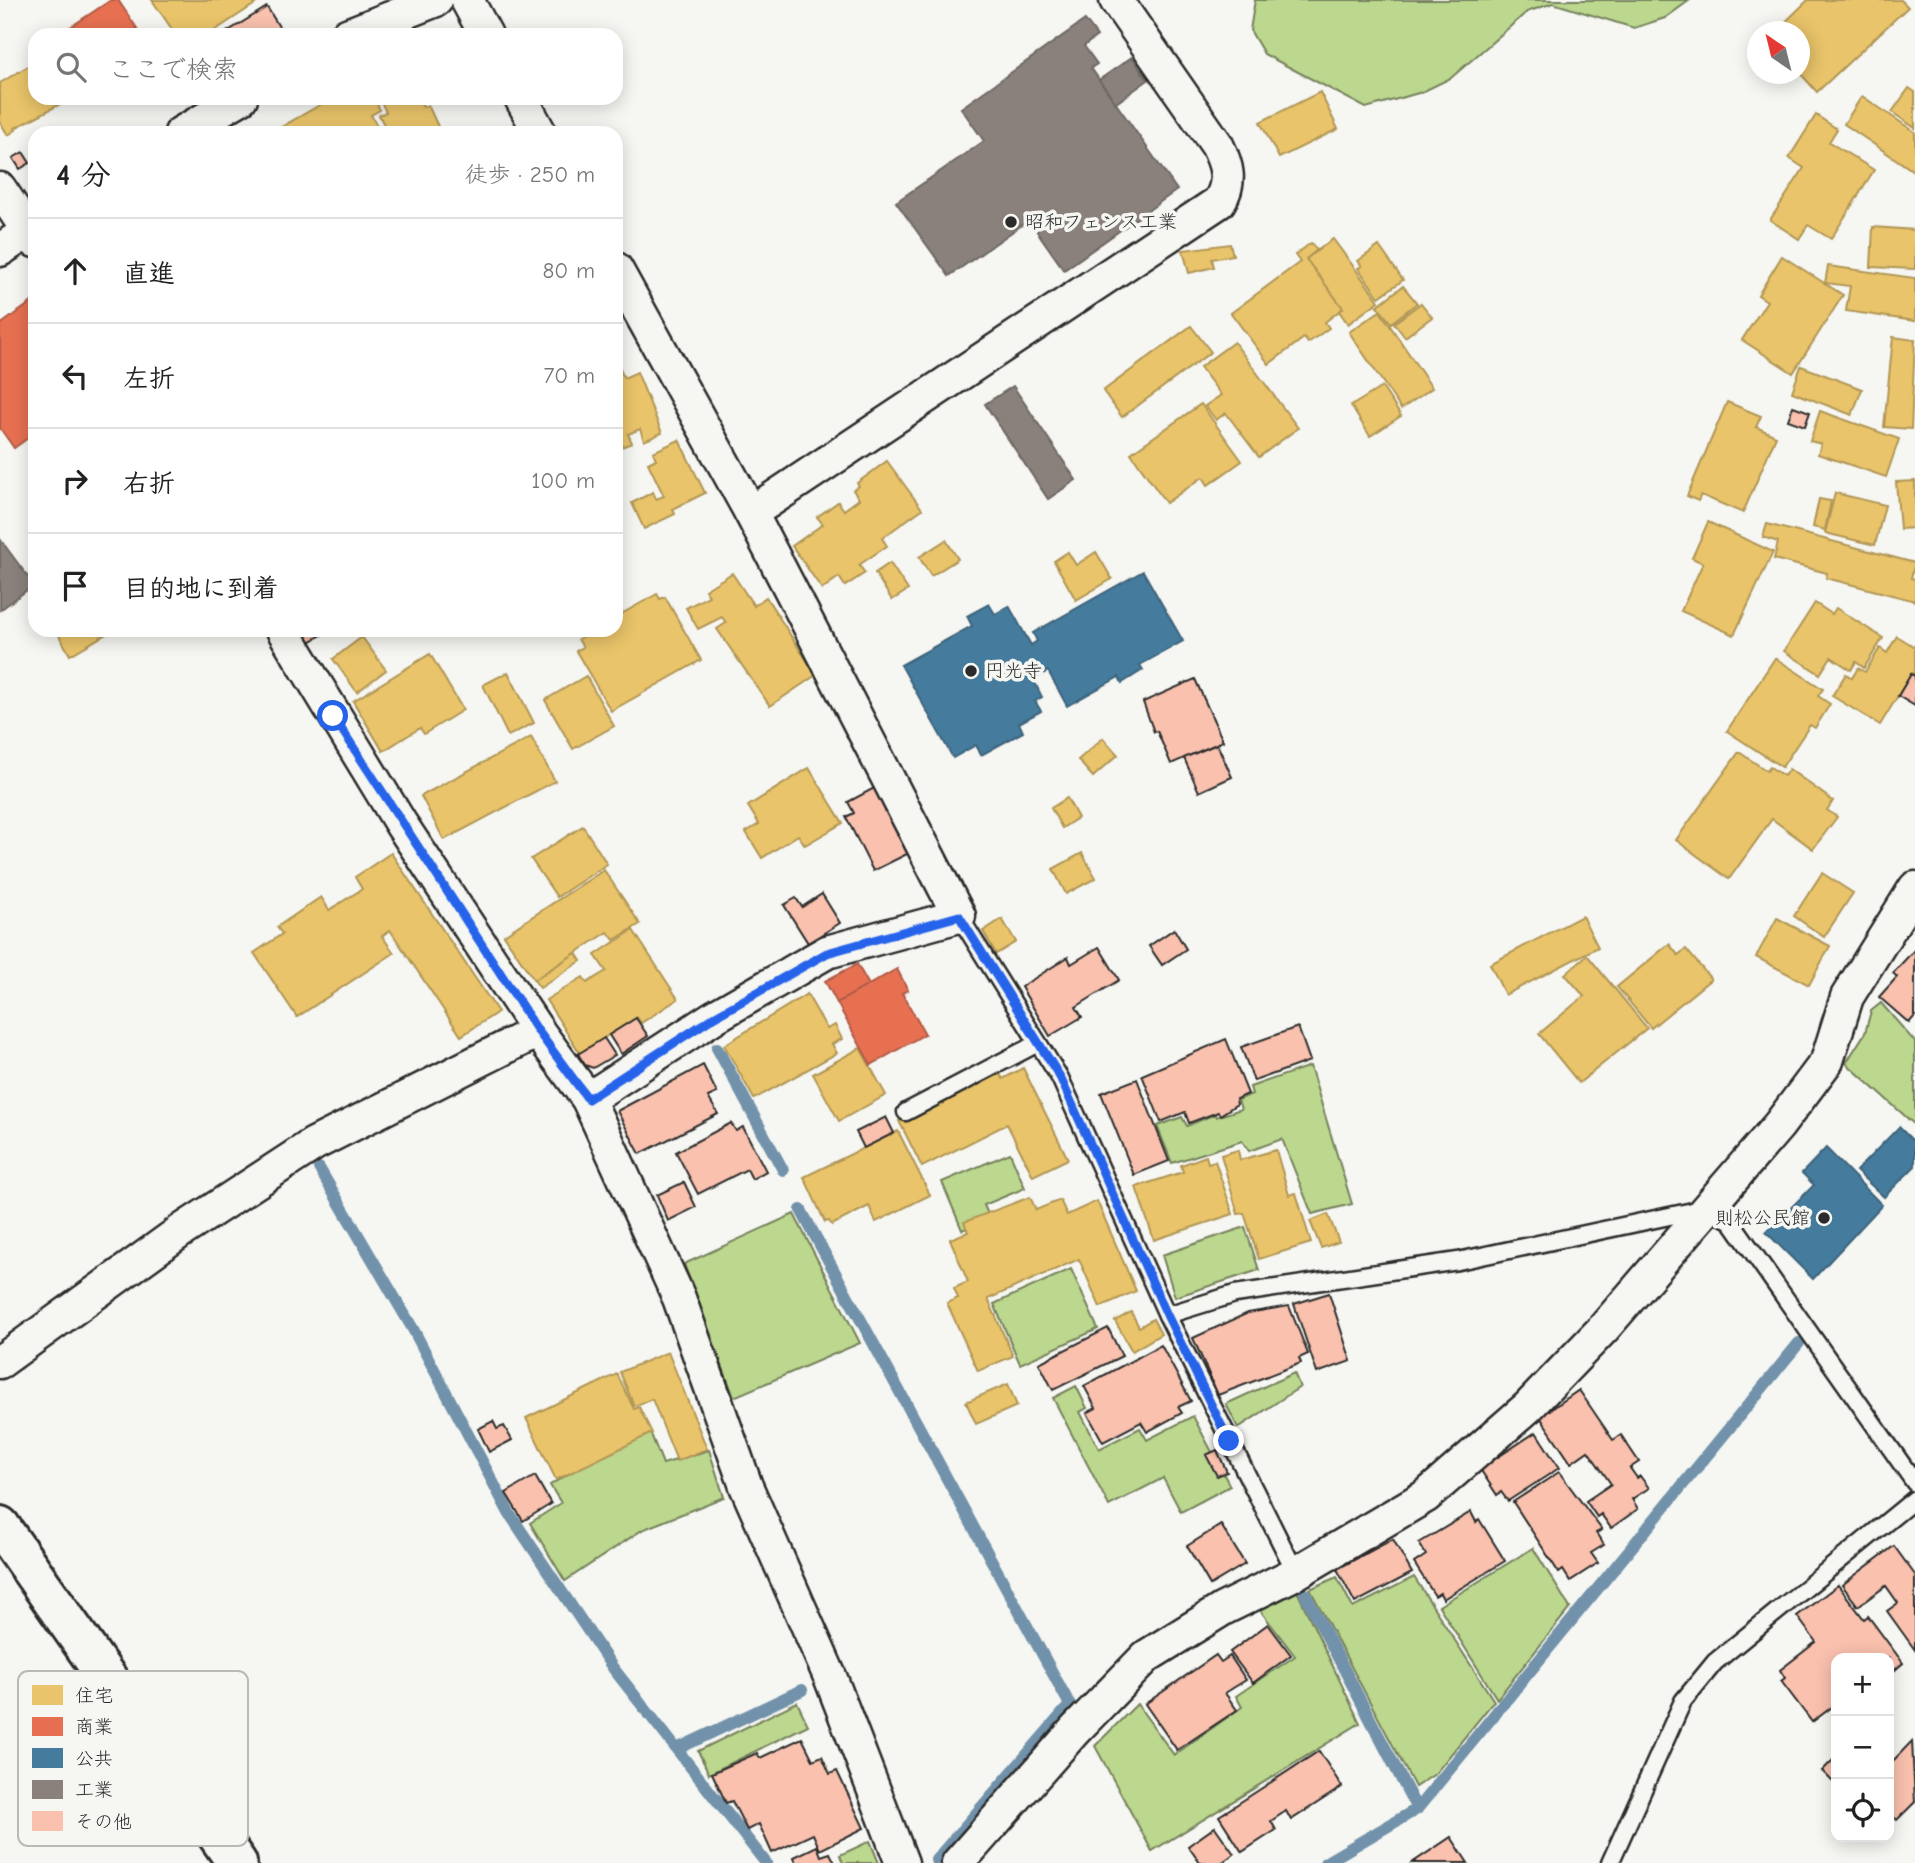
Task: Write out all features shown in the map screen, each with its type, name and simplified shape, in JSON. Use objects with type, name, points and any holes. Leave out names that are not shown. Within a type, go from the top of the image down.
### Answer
[{"type":"main road","points":[[0,1526],[102,1671]]},
{"type":"main road","points":[[225,1846],[237,1863]]},
{"type":"street","points":[[365,28],[436,0]]},
{"type":"street","points":[[467,0],[482,28]]},
{"type":"street","points":[[751,513],[1219,202],[1226,191],[1228,179],[1226,163],[1217,145],[1116,0]]},
{"type":"street","points":[[193,126],[229,105]]},
{"type":"street","points":[[525,105],[536,126]]},
{"type":"street","points":[[0,189],[28,226]]},
{"type":"street","points":[[0,250],[28,236]]},
{"type":"street","points":[[588,1099],[714,1017],[827,953],[959,916],[751,513],[623,282]]},
{"type":"street","points":[[287,637],[401,824],[538,1031],[588,1099],[679,1298],[746,1486],[831,1679],[902,1863]]},
{"type":"street","points":[[958,1863],[1075,1730],[1147,1656],[1223,1609],[1296,1573],[1426,1496],[1528,1407],[1603,1329],[1707,1209],[1779,1125],[1827,1061],[1847,997],[1915,888]]},
{"type":"street","points":[[0,1362],[181,1231],[314,1144],[538,1031]]},
{"type":"lane","points":[[959,916],[1060,1077],[1167,1315],[1296,1573]]},
{"type":"lane","points":[[906,1112],[1038,1043]]},
{"type":"lane","points":[[1167,1315],[1235,1294],[1458,1262],[1707,1209],[1731,1221],[1915,1483]]},
{"type":"lane","points":[[1610,1863],[1684,1701],[1715,1662],[1915,1499]]},
{"type":"green space","points":[[1255,0],[1690,0],[1665,18],[1634,28],[1553,3],[1527,12],[1451,78],[1422,92],[1366,108],[1264,54],[1250,30]]},
{"type":"green space","points":[[1881,1003],[1915,1042],[1915,1125],[1846,1063],[1865,1033],[1871,1011]]},
{"type":"green space","points":[[1310,1066],[1352,1204],[1312,1214],[1282,1139],[1249,1151],[1242,1141],[1172,1163],[1157,1126],[1182,1117],[1187,1126],[1215,1114],[1216,1117],[1241,1109],[1238,1100],[1252,1094],[1250,1087]]},
{"type":"green space","points":[[1010,1153],[1025,1188],[984,1205],[990,1219],[962,1230],[942,1182]]},
{"type":"green space","points":[[794,1214],[860,1343],[734,1397],[684,1264]]},
{"type":"green space","points":[[1245,1227],[1259,1270],[1175,1297],[1162,1255]]},
{"type":"green space","points":[[1071,1269],[1098,1329],[1020,1364],[994,1304]]},
{"type":"green space","points":[[1294,1373],[1300,1387],[1238,1428],[1226,1404]]},
{"type":"green space","points":[[1076,1386],[1087,1408],[1080,1412],[1099,1449],[1140,1428],[1147,1440],[1193,1416],[1230,1486],[1181,1512],[1163,1478],[1109,1506],[1053,1398]]},
{"type":"green space","points":[[648,1427],[663,1464],[709,1450],[724,1497],[642,1530],[565,1581],[530,1523],[561,1503],[550,1485]]},
{"type":"green space","points":[[1533,1548],[1570,1608],[1497,1699],[1439,1606]]},
{"type":"green space","points":[[1337,1577],[1353,1608],[1414,1577],[1494,1701],[1435,1774],[1415,1787],[1310,1589]]},
{"type":"green space","points":[[1297,1591],[1360,1723],[1152,1851],[1095,1746],[1137,1704],[1174,1755],[1242,1707],[1236,1696],[1295,1656],[1260,1610]]},
{"type":"green space","points":[[797,1702],[808,1725],[709,1774],[698,1751]]},
{"type":"green space","points":[[870,1841],[879,1863],[843,1863],[840,1855]]},
{"type":"building: 住宅","points":[[152,0],[261,0],[219,28],[171,28]]},
{"type":"building: 住宅","points":[[1808,0],[1901,0],[1908,7],[1817,92],[1810,84],[1810,21],[1786,21]]},
{"type":"building: 住宅","points":[[28,66],[28,105],[58,105],[15,128],[16,130],[8,135],[0,122],[0,83]]},
{"type":"building: 住宅","points":[[1909,88],[1915,92],[1915,128],[1892,112]]},
{"type":"building: 住宅","points":[[1320,92],[1338,129],[1279,158],[1260,122]]},
{"type":"building: 住宅","points":[[1862,96],[1915,132],[1915,172],[1844,124]]},
{"type":"building: 住宅","points":[[320,105],[378,105],[380,110],[371,115],[377,126],[283,126]]},
{"type":"building: 住宅","points":[[382,105],[428,105],[438,126],[384,126],[379,115],[386,112]]},
{"type":"building: 住宅","points":[[1816,115],[1837,129],[1829,142],[1874,170],[1831,239],[1808,225],[1799,239],[1770,220],[1804,168],[1789,158]]},
{"type":"building: 住宅","points":[[1873,227],[1915,230],[1915,269],[1871,267]]},
{"type":"building: 住宅","points":[[1333,239],[1379,301],[1348,324],[1339,311],[1343,308],[1306,259]]},
{"type":"building: 住宅","points":[[1311,243],[1317,250],[1306,259],[1343,308],[1325,322],[1329,328],[1308,343],[1304,338],[1269,364],[1231,313],[1300,262],[1295,255]]},
{"type":"building: 住宅","points":[[1230,244],[1233,255],[1212,259],[1214,267],[1189,273],[1183,250]]},
{"type":"building: 住宅","points":[[1379,246],[1403,280],[1379,297],[1358,268],[1362,266],[1358,261]]},
{"type":"building: 住宅","points":[[1782,256],[1843,295],[1793,373],[1742,340],[1767,301],[1758,295]]},
{"type":"building: 住宅","points":[[1828,266],[1915,278],[1915,321],[1846,311],[1850,286],[1825,283]]},
{"type":"building: 住宅","points":[[1403,286],[1417,303],[1391,323],[1377,306]]},
{"type":"building: 住宅","points":[[1421,303],[1432,317],[1405,337],[1394,323]]},
{"type":"building: 住宅","points":[[1380,311],[1432,388],[1401,409],[1349,332]]},
{"type":"building: 住宅","points":[[1191,326],[1211,352],[1122,417],[1103,391]]},
{"type":"building: 住宅","points":[[1893,337],[1915,340],[1911,429],[1884,427]]},
{"type":"building: 住宅","points":[[1234,342],[1298,428],[1259,457],[1226,413],[1216,420],[1205,406],[1221,395],[1200,367]]},
{"type":"building: 住宅","points":[[1801,366],[1862,389],[1852,415],[1792,392]]},
{"type":"building: 住宅","points":[[637,372],[662,433],[644,441],[640,429],[628,434],[632,443],[623,446],[623,376],[624,378]]},
{"type":"building: 住宅","points":[[1382,387],[1401,416],[1370,436],[1351,406]]},
{"type":"building: 住宅","points":[[1727,402],[1761,416],[1756,427],[1776,436],[1743,513],[1701,495],[1698,501],[1687,496]]},
{"type":"building: 住宅","points":[[1201,404],[1242,461],[1208,485],[1203,477],[1166,503],[1131,453]]},
{"type":"building: 住宅","points":[[1820,411],[1899,439],[1886,477],[1818,454],[1821,444],[1810,441]]},
{"type":"building: 住宅","points":[[679,440],[705,493],[673,509],[675,514],[644,529],[632,503],[653,492],[656,499],[664,496],[648,463],[656,459],[653,452]]},
{"type":"building: 住宅","points":[[887,461],[922,509],[882,538],[887,546],[859,565],[865,573],[845,586],[839,577],[822,589],[792,546],[823,524],[817,517],[838,502],[844,510],[859,499],[853,490],[859,486],[857,483]]},
{"type":"building: 住宅","points":[[1915,481],[1915,528],[1900,529],[1896,482]]},
{"type":"building: 住宅","points":[[1835,493],[1885,505],[1875,545],[1825,533]]},
{"type":"building: 住宅","points":[[1819,499],[1831,501],[1825,530],[1813,527]]},
{"type":"building: 住宅","points":[[1708,522],[1773,552],[1734,635],[1681,611],[1703,563],[1692,558]]},
{"type":"building: 住宅","points":[[1767,524],[1915,563],[1911,578],[1915,579],[1915,601],[1826,578],[1827,573],[1774,559],[1778,542],[1763,537]]},
{"type":"building: 住宅","points":[[946,540],[958,559],[931,576],[919,557]]},
{"type":"building: 住宅","points":[[1068,552],[1076,565],[1096,552],[1112,579],[1076,600],[1054,561]]},
{"type":"building: 住宅","points":[[890,563],[908,590],[892,600],[875,573]]},
{"type":"building: 住宅","points":[[732,573],[754,606],[766,597],[816,675],[770,706],[717,629],[726,623],[722,617],[698,629],[686,608],[709,596],[705,590]]},
{"type":"building: 住宅","points":[[657,594],[660,599],[665,597],[701,660],[611,711],[576,651],[583,647],[578,639],[582,637],[623,637],[623,613]]},
{"type":"building: 住宅","points":[[1815,603],[1832,614],[1836,608],[1883,638],[1864,668],[1856,662],[1851,670],[1831,657],[1820,674],[1784,651]]},
{"type":"building: 住宅","points":[[1897,636],[1915,647],[1915,674],[1912,673],[1880,725],[1832,696],[1846,674],[1852,678],[1858,668],[1865,672],[1880,648],[1887,653]]},
{"type":"building: 住宅","points":[[60,637],[101,637],[70,655]]},
{"type":"building: 住宅","points":[[362,637],[386,670],[357,692],[333,659]]},
{"type":"building: 住宅","points":[[430,654],[463,710],[424,734],[420,728],[383,751],[353,701]]},
{"type":"building: 住宅","points":[[1775,658],[1823,689],[1818,696],[1830,704],[1815,728],[1810,725],[1782,767],[1727,731]]},
{"type":"building: 住宅","points":[[508,672],[534,723],[508,736],[483,685]]},
{"type":"building: 住宅","points":[[586,676],[614,726],[573,749],[545,700]]},
{"type":"building: 住宅","points":[[531,737],[555,781],[444,840],[421,796]]},
{"type":"building: 住宅","points":[[1103,738],[1118,755],[1093,777],[1078,760]]},
{"type":"building: 住宅","points":[[1739,752],[1767,771],[1770,767],[1784,776],[1789,769],[1833,801],[1827,810],[1837,817],[1813,849],[1772,819],[1729,879],[1676,840]]},
{"type":"building: 住宅","points":[[809,768],[843,823],[805,845],[798,835],[762,858],[746,832],[759,824],[748,806]]},
{"type":"building: 住宅","points":[[1067,798],[1078,818],[1062,828],[1051,808]]},
{"type":"building: 住宅","points":[[583,826],[607,864],[557,897],[531,859]]},
{"type":"building: 住宅","points":[[391,853],[498,1012],[461,1036],[390,930],[382,936],[394,953],[297,1017],[254,953],[282,934],[277,927],[321,897],[329,910],[362,889],[355,877]]},
{"type":"building: 住宅","points":[[1082,853],[1096,878],[1066,894],[1053,869]]},
{"type":"building: 住宅","points":[[604,870],[640,924],[614,940],[608,932],[534,980],[504,935]]},
{"type":"building: 住宅","points":[[1822,873],[1853,893],[1824,937],[1794,916]]},
{"type":"building: 住宅","points":[[1582,916],[1598,947],[1505,995],[1490,964]]},
{"type":"building: 住宅","points":[[1777,918],[1830,946],[1809,985],[1756,957]]},
{"type":"building: 住宅","points":[[1002,919],[1016,942],[996,954],[983,931]]},
{"type":"building: 住宅","points":[[633,930],[678,999],[641,1023],[637,1017],[580,1053],[546,1000],[583,977],[587,983],[606,971],[595,955]]},
{"type":"building: 住宅","points":[[1669,944],[1678,955],[1686,949],[1711,979],[1651,1028],[1617,987]]},
{"type":"building: 住宅","points":[[576,953],[581,961],[540,988],[534,980]]},
{"type":"building: 住宅","points":[[1587,955],[1647,1028],[1579,1083],[1539,1034],[1584,996],[1565,974]]},
{"type":"building: 住宅","points":[[807,994],[827,1029],[835,1025],[842,1039],[832,1044],[837,1053],[754,1099],[724,1045]]},
{"type":"building: 住宅","points":[[860,1048],[886,1095],[839,1121],[813,1074]]},
{"type":"building: 住宅","points":[[1023,1068],[1068,1159],[1033,1176],[1007,1124],[922,1167],[899,1121],[998,1070],[1003,1079]]},
{"type":"building: 住宅","points":[[898,1131],[930,1195],[876,1222],[869,1206],[832,1225],[829,1221],[825,1222],[804,1177]]},
{"type":"building: 住宅","points":[[1238,1150],[1240,1160],[1276,1150],[1289,1195],[1296,1193],[1311,1243],[1259,1259],[1244,1213],[1238,1214],[1221,1155]]},
{"type":"building: 住宅","points":[[1206,1156],[1208,1163],[1215,1161],[1233,1214],[1154,1240],[1136,1187],[1183,1172],[1181,1165]]},
{"type":"building: 住宅","points":[[1030,1197],[1036,1210],[1060,1200],[1067,1215],[1097,1201],[1136,1291],[1100,1307],[1079,1259],[988,1299],[1013,1356],[978,1371],[947,1303],[958,1298],[954,1288],[968,1282],[950,1239],[968,1232],[964,1222]]},
{"type":"building: 住宅","points":[[1328,1214],[1339,1242],[1321,1248],[1310,1221]]},
{"type":"building: 住宅","points":[[1131,1312],[1139,1327],[1153,1319],[1161,1334],[1132,1351],[1115,1321]]},
{"type":"building: 住宅","points":[[668,1352],[707,1449],[677,1461],[652,1399],[634,1406],[620,1372]]},
{"type":"building: 住宅","points":[[617,1374],[634,1409],[639,1407],[652,1433],[556,1480],[526,1418]]},
{"type":"building: 住宅","points":[[1008,1384],[1017,1406],[976,1424],[966,1402]]},
{"type":"building: 商業","points":[[111,0],[118,0],[137,28],[69,28]]},
{"type":"building: 商業","points":[[28,305],[28,438],[14,448],[0,428],[0,325]]},
{"type":"building: 商業","points":[[857,964],[869,985],[837,1003],[825,981]]},
{"type":"building: 商業","points":[[897,969],[908,990],[902,993],[925,1034],[871,1065],[837,1003]]},
{"type":"building: 公共","points":[[1143,571],[1183,641],[1140,665],[1143,670],[1122,683],[1119,677],[1067,706],[1048,671],[1033,679],[1042,697],[1035,701],[1041,711],[1019,723],[1023,732],[981,755],[976,745],[953,758],[901,665],[972,626],[967,616],[989,604],[995,614],[1009,606],[1031,645],[1037,641],[1033,633]]},
{"type":"building: 公共","points":[[1899,1127],[1915,1143],[1915,1166],[1884,1197],[1856,1171]]},
{"type":"building: 公共","name":"則松公民館","points":[[1826,1148],[1882,1205],[1813,1279],[1766,1232],[1814,1185],[1802,1173]]},
{"type":"building: 工業","points":[[1085,20],[1097,36],[1084,46],[1097,64],[1091,68],[1177,190],[1064,270],[1029,220],[949,276],[896,202],[984,141],[961,108]]},
{"type":"building: 工業","points":[[1132,57],[1148,80],[1116,103],[1099,80]]},
{"type":"building: 工業","points":[[1013,386],[1076,480],[1048,499],[985,404]]},
{"type":"building: 工業","points":[[0,539],[28,577],[28,589],[0,610]]},
{"type":"building: その他","points":[[267,7],[280,28],[233,28]]},
{"type":"building: その他","points":[[23,152],[28,164],[20,169],[13,158]]},
{"type":"building: その他","points":[[1793,406],[1810,412],[1805,426],[1788,420]]},
{"type":"building: その他","points":[[303,637],[318,637],[306,644]]},
{"type":"building: その他","points":[[1911,674],[1915,676],[1915,706],[1898,696]]},
{"type":"building: その他","points":[[1195,679],[1223,741],[1171,764],[1157,731],[1154,732],[1143,702]]},
{"type":"building: その他","points":[[1217,744],[1232,777],[1199,792],[1184,758]]},
{"type":"building: その他","points":[[876,787],[909,853],[873,871],[846,817],[854,813],[848,802]]},
{"type":"building: その他","points":[[822,894],[840,923],[808,943],[784,905],[796,898],[802,907]]},
{"type":"building: その他","points":[[1174,929],[1186,949],[1162,965],[1149,946]]},
{"type":"building: その他","points":[[1099,947],[1119,980],[1076,1007],[1082,1017],[1050,1036],[1021,987],[1068,957],[1071,964]]},
{"type":"building: その他","points":[[1915,949],[1915,1016],[1909,1023],[1879,997],[1897,977],[1893,973]]},
{"type":"building: その他","points":[[636,1018],[648,1036],[621,1054],[609,1035]]},
{"type":"building: その他","points":[[1298,1027],[1310,1061],[1254,1081],[1241,1047]]},
{"type":"building: その他","points":[[604,1038],[615,1055],[593,1068],[585,1065],[578,1054]]},
{"type":"building: その他","points":[[1226,1039],[1248,1094],[1236,1099],[1237,1104],[1220,1115],[1218,1112],[1189,1123],[1185,1112],[1161,1122],[1142,1075]]},
{"type":"building: その他","points":[[703,1065],[717,1093],[708,1097],[718,1114],[640,1154],[617,1111]]},
{"type":"building: その他","points":[[1137,1079],[1169,1161],[1134,1175],[1101,1093]]},
{"type":"building: その他","points":[[886,1117],[894,1133],[864,1148],[856,1132]]},
{"type":"building: その他","points":[[731,1123],[736,1131],[743,1127],[766,1171],[752,1179],[747,1169],[698,1194],[676,1152]]},
{"type":"building: その他","points":[[684,1182],[696,1207],[668,1221],[657,1195]]},
{"type":"building: その他","points":[[1329,1293],[1351,1361],[1317,1373],[1294,1304]]},
{"type":"building: その他","points":[[1289,1306],[1308,1354],[1299,1358],[1301,1363],[1218,1395],[1193,1338],[1248,1313]]},
{"type":"building: その他","points":[[1108,1328],[1122,1356],[1053,1390],[1039,1363]]},
{"type":"building: その他","points":[[1161,1345],[1191,1401],[1178,1407],[1182,1413],[1147,1432],[1141,1422],[1103,1442],[1087,1413],[1096,1408],[1084,1386]]},
{"type":"building: その他","points":[[1579,1390],[1613,1440],[1621,1435],[1639,1462],[1630,1468],[1649,1488],[1632,1499],[1638,1509],[1611,1528],[1601,1514],[1597,1517],[1586,1501],[1611,1484],[1588,1451],[1571,1463],[1540,1417]]},
{"type":"building: その他","points":[[493,1421],[497,1429],[504,1426],[512,1440],[489,1452],[478,1429]]},
{"type":"building: その他","points":[[1536,1432],[1559,1468],[1508,1501],[1501,1492],[1497,1495],[1480,1469]]},
{"type":"building: その他","points":[[1217,1450],[1227,1472],[1217,1476],[1206,1455]]},
{"type":"building: その他","points":[[1559,1472],[1602,1530],[1596,1533],[1604,1545],[1591,1553],[1598,1563],[1570,1581],[1563,1570],[1559,1573],[1513,1502]]},
{"type":"building: その他","points":[[535,1476],[551,1504],[523,1521],[506,1493]]},
{"type":"building: その他","points":[[1471,1512],[1476,1522],[1479,1519],[1505,1561],[1443,1599],[1440,1593],[1435,1596],[1414,1563],[1426,1555],[1419,1543]]},
{"type":"building: その他","points":[[1221,1525],[1245,1564],[1210,1585],[1187,1546]]},
{"type":"building: その他","points":[[1393,1539],[1412,1573],[1355,1603],[1337,1569]]},
{"type":"building: その他","points":[[1894,1546],[1915,1575],[1915,1650],[1887,1611],[1898,1603],[1886,1586],[1858,1606],[1842,1585]]},
{"type":"building: その他","points":[[1838,1585],[1864,1619],[1868,1616],[1903,1663],[1894,1671],[1894,1653],[1831,1653],[1831,1708],[1812,1722],[1781,1681],[1785,1678],[1780,1670],[1816,1642],[1797,1616]]},
{"type":"building: その他","points":[[1268,1624],[1291,1655],[1253,1683],[1230,1652]]},
{"type":"building: その他","points":[[1216,1655],[1221,1662],[1230,1656],[1246,1680],[1225,1693],[1237,1710],[1177,1750],[1145,1704]]},
{"type":"building: その他","points":[[802,1738],[813,1760],[822,1756],[830,1774],[837,1771],[864,1828],[820,1850],[813,1834],[772,1853],[759,1824],[747,1830],[732,1801],[726,1803],[712,1773],[757,1753],[760,1758]]},
{"type":"building: その他","points":[[1912,1741],[1915,1802],[1897,1820],[1894,1817],[1894,1760]]},
{"type":"building: その他","points":[[1319,1751],[1342,1787],[1291,1820],[1286,1811],[1271,1821],[1276,1830],[1242,1852],[1219,1816]]},
{"type":"building: その他","points":[[1831,1762],[1831,1780],[1822,1771]]},
{"type":"building: その他","points":[[1215,1827],[1234,1854],[1221,1863],[1200,1863],[1188,1846]]},
{"type":"building: その他","points":[[1451,1837],[1468,1863],[1412,1863]]},
{"type":"building: その他","points":[[817,1846],[821,1856],[830,1853],[835,1863],[796,1863],[794,1857]]},
{"type":"waterway","points":[[717,1048],[783,1170]]},
{"type":"waterway","points":[[319,1168],[413,1329],[509,1513],[613,1668],[766,1863]]},
{"type":"waterway","points":[[801,1210],[1070,1705],[936,1860]]},
{"type":"waterway","points":[[1325,1863],[1417,1809],[1799,1343]]},
{"type":"waterway","points":[[1305,1594],[1417,1809]]},
{"type":"waterway","points":[[677,1749],[802,1690]]},
{"type":"place","name":"昭和フェンス工業","points":[[1011,222]]},
{"type":"place","name":"円光寺","points":[[971,671]]},
{"type":"place","name":"則松公民館","points":[[1824,1218]]},
{"type":"route","points":[[333,716],[538,1031],[588,1099],[714,1017],[827,953],[959,916],[1060,1077],[1167,1315],[1229,1441]]}]
